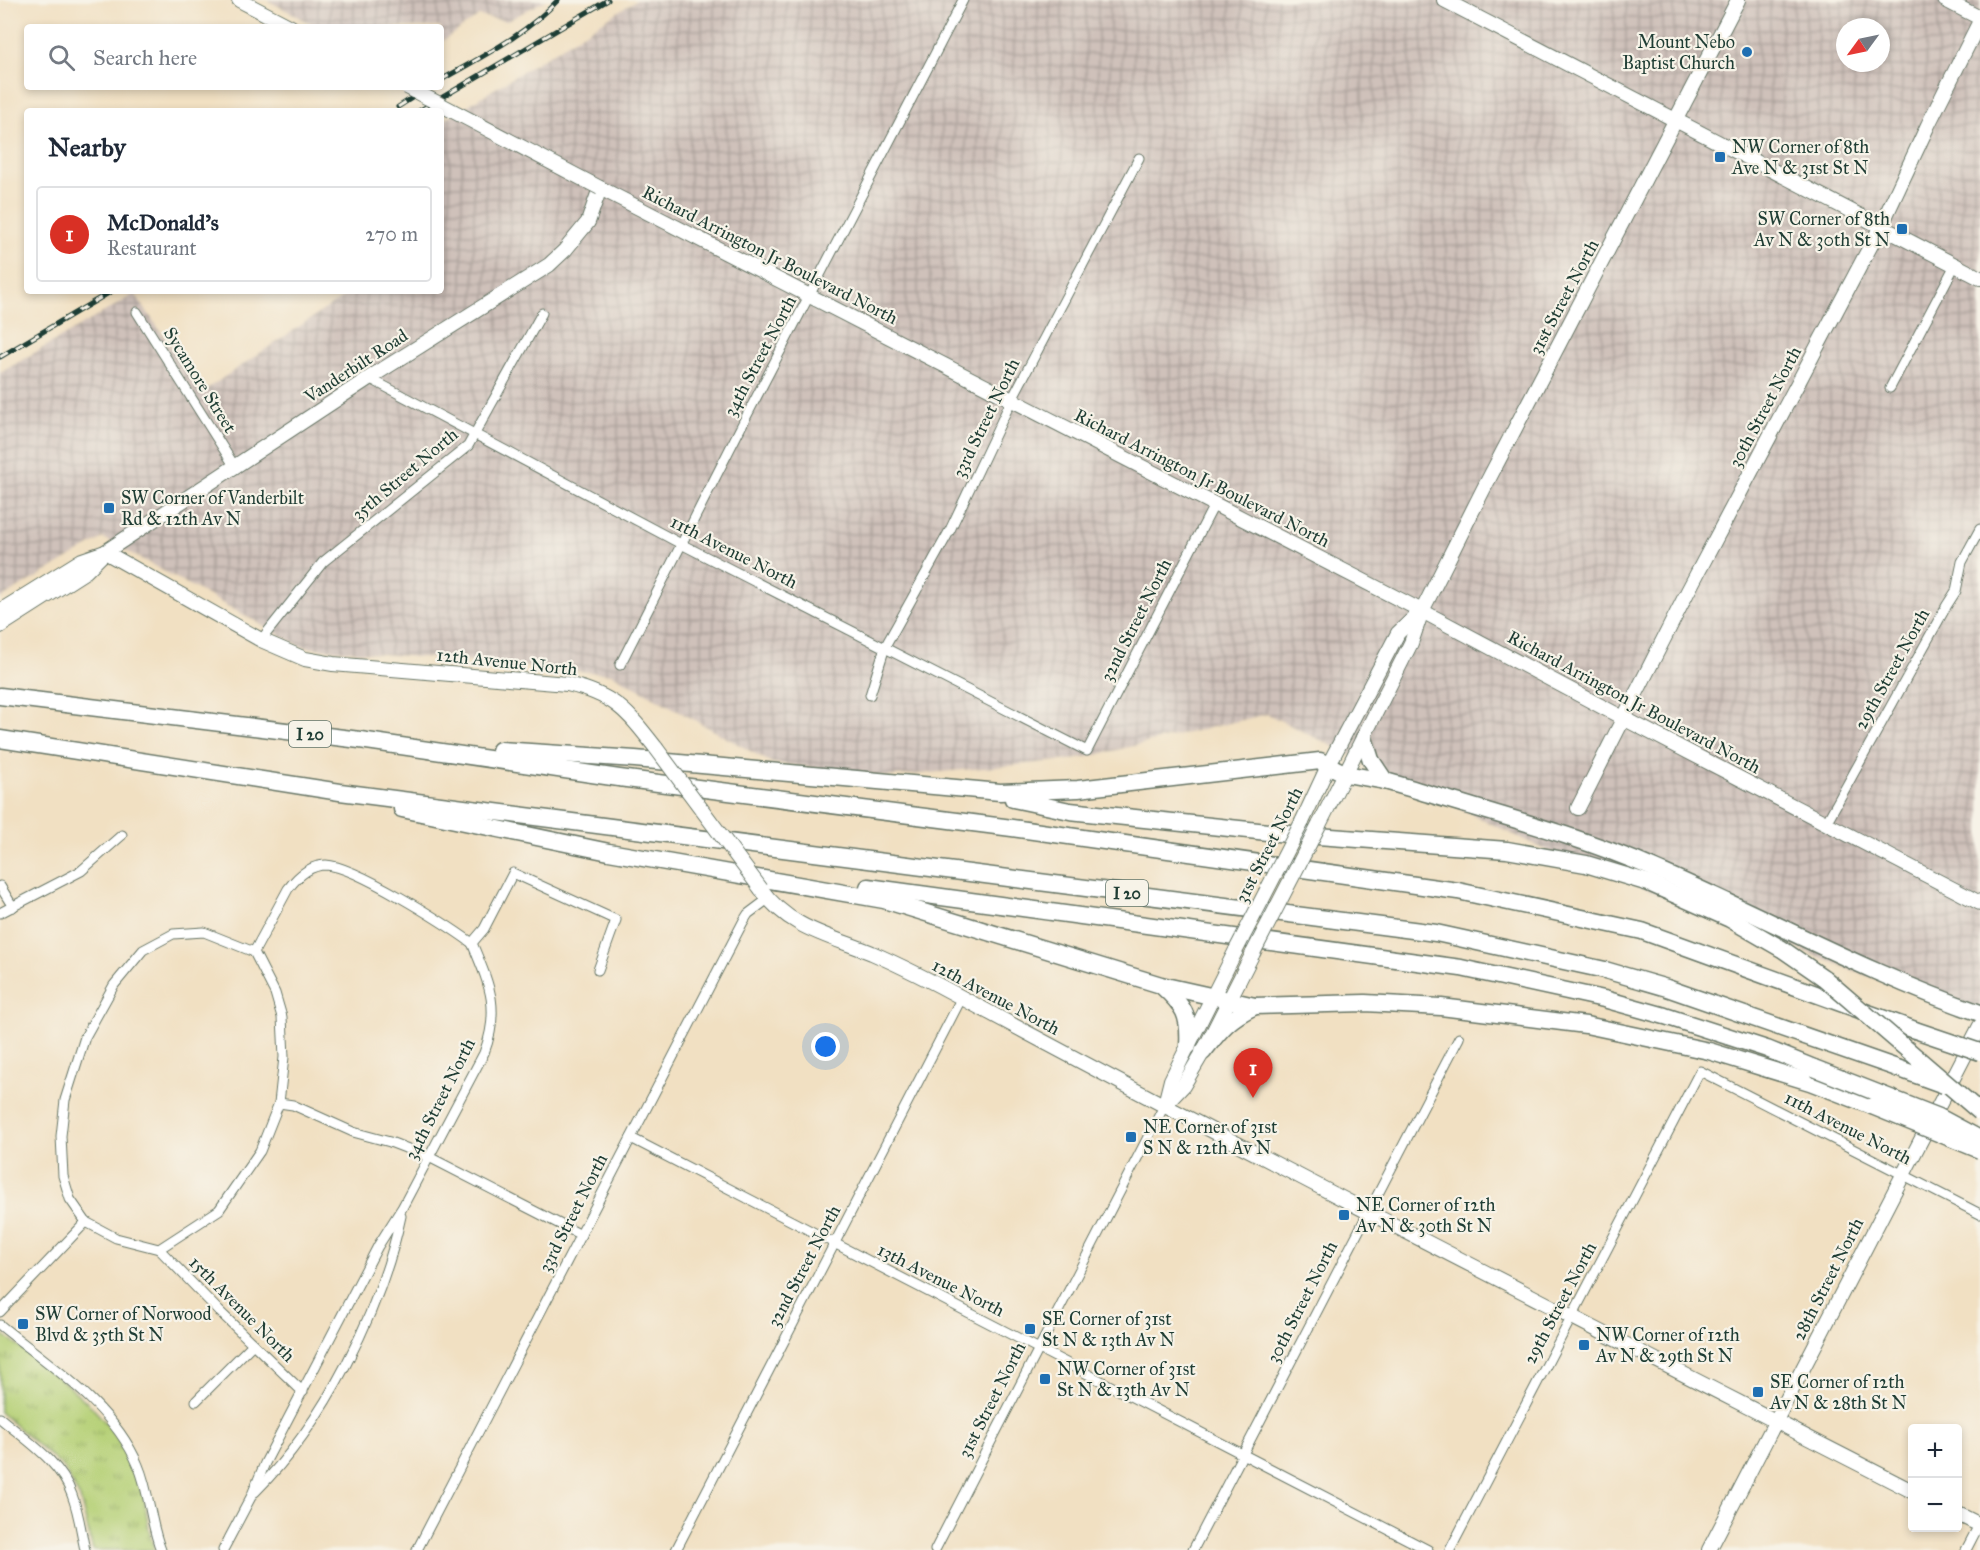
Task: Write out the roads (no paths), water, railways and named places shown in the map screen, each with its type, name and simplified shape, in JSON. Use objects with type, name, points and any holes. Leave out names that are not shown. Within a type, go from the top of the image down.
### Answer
[{"type":"highway","name":"I 20","points":[[0,696],[360,740],[619,778],[1012,828],[1458,891],[1642,931],[1980,1052]]},
{"type":"highway","points":[[1364,738],[1371,760],[1385,781]]},
{"type":"highway","name":"I 20","points":[[0,739],[340,792],[1436,933],[1605,970],[1667,988],[1980,1098]]},
{"type":"highway","points":[[360,740],[635,759],[1000,792],[1044,791],[1320,761],[1346,774],[1385,781],[1558,833],[1653,868],[1931,996],[1980,1013]]},
{"type":"highway","points":[[969,789],[1070,811],[1277,833],[1507,850],[1586,864],[1673,892],[1730,919],[1782,949],[1824,978],[1980,1112]]},
{"type":"highway","points":[[340,792],[417,813],[629,855],[884,900],[1161,985],[1255,1006],[1365,1003],[1441,1007],[1576,1023],[1657,1039],[1709,1051],[1810,1082],[1980,1150]]},
{"type":"highway","points":[[629,855],[1461,968],[1604,999],[1767,1048],[1939,1116],[1980,1139]]},
{"type":"highway","points":[[1161,985],[1176,998],[1187,1014],[1195,1049],[1235,1016],[1255,1006]]},
{"type":"street","points":[[239,0],[285,24]]},
{"type":"street","name":"34th Street North","points":[[620,665],[963,0]]},
{"type":"street","points":[[1444,0],[1471,6],[1677,120],[1980,278]]},
{"type":"street","name":"31st Street North","points":[[935,1550],[1164,1106],[1183,1086],[1195,1049],[1221,999],[1253,953],[1346,774],[1411,643],[1422,611],[1738,0]]},
{"type":"street","points":[[1945,0],[1980,20]]},
{"type":"street","name":"30th Street North","points":[[1578,808],[1688,591],[1881,226],[1980,20]]},
{"type":"street","name":"Richard Arrington Jr Boulevard North","points":[[412,90],[1422,611],[1980,903]]},
{"type":"street","name":"33rd Street North","points":[[870,694],[885,647],[950,530],[1012,399],[1139,158]]},
{"type":"street","name":"Vanderbilt Road","points":[[0,626],[86,571],[105,552],[369,378],[549,265],[588,222],[600,188]]},
{"type":"street","points":[[1890,388],[1955,265]]},
{"type":"street","name":"Sycamore Street","points":[[137,312],[235,467]]},
{"type":"street","name":"35th Street North","points":[[261,639],[323,562],[468,446],[542,313]]},
{"type":"street","name":"11th Avenue North","points":[[369,378],[683,545],[1087,751]]},
{"type":"street","name":"32nd Street North","points":[[1087,751],[1214,505]]},
{"type":"street","name":"29th Street North","points":[[1826,823],[1956,591],[1962,562],[1980,529]]},
{"type":"street","name":"Vanderbilt Road","points":[[0,611],[82,560],[105,552]]},
{"type":"street","name":"12th Avenue North","points":[[105,552],[261,639],[305,659],[333,664],[567,684],[608,697],[622,708],[656,748],[764,894],[782,913],[801,925],[873,954],[962,997],[1164,1106],[1908,1489]]},
{"type":"street","name":"31st Street North","points":[[1221,999],[1236,950],[1329,764],[1398,633],[1422,611]]},
{"type":"street","points":[[0,913],[81,871],[122,835]]},
{"type":"street","points":[[254,952],[288,889],[305,872],[325,865],[344,870],[388,892],[445,924],[472,943],[484,929],[513,873],[616,920],[598,970]]},
{"type":"street","points":[[0,886],[13,907]]},
{"type":"street","name":"33rd Street North","points":[[417,1550],[743,922],[764,894]]},
{"type":"street","points":[[204,932],[254,952],[275,993],[282,1017],[284,1058],[279,1104],[260,1151],[219,1210],[159,1249],[116,1238],[86,1222],[70,1199],[63,1176],[62,1124],[65,1100],[85,1037],[114,985],[143,950],[173,934],[204,932]]},
{"type":"street","name":"34th Street North","points":[[223,1550],[251,1497],[265,1463],[378,1246],[402,1208],[484,1053],[492,1032],[491,990],[472,943]]},
{"type":"street","name":"32nd Street North","points":[[676,1550],[962,997]]},
{"type":"street","name":"28th Street North","points":[[1709,1550],[1980,1026]]},
{"type":"street","name":"30th Street North","points":[[1193,1550],[1459,1038]]},
{"type":"street","name":"11th Avenue North","points":[[1700,1071],[1980,1214]]},
{"type":"street","name":"29th Street North","points":[[1450,1550],[1700,1071]]},
{"type":"street","points":[[279,1104],[293,1105],[353,1132],[390,1142],[429,1157],[581,1235]]},
{"type":"street","name":"13th Avenue North","points":[[631,1138],[1428,1550]]},
{"type":"street","name":"34th Street North","points":[[251,1497],[274,1474],[297,1444],[340,1373],[370,1314],[396,1238],[402,1208]]},
{"type":"street","points":[[0,1312],[86,1222]]},
{"type":"street","name":"15th Avenue North","points":[[159,1249],[303,1392]]},
{"type":"street","points":[[0,1325],[84,1394],[116,1427],[138,1465],[150,1500],[155,1536],[161,1550]]},
{"type":"street","points":[[196,1401],[253,1344]]},
{"type":"street","points":[[0,1418],[41,1452],[59,1472],[72,1493],[85,1550]]},
{"type":"street","points":[[1962,1516],[1980,1525],[1966,1550]]},
{"type":"railway","points":[[444,78],[518,34],[558,0]]},
{"type":"railway","points":[[424,108],[608,0]]},
{"type":"railway","points":[[398,107],[424,90]]},
{"type":"railway","points":[[0,357],[107,294]]},
{"type":"place","name":"Mount Nebo Baptist Church","points":[[1747,52]]},
{"type":"place","name":"NW Corner of 8th Ave N & 31st St N","points":[[1720,157]]},
{"type":"place","name":"SW Corner of 8th Av N & 30th St N","points":[[1902,229]]},
{"type":"place","name":"SW Corner of Vanderbilt Rd & 12th Av N","points":[[109,508]]},
{"type":"place","name":"McDonald's","points":[[1253,1098]]},
{"type":"place","name":"NE Corner of 31st S N & 12th Av N","points":[[1131,1137]]},
{"type":"place","name":"NE Corner of 12th Av N & 30th St N","points":[[1344,1215]]},
{"type":"place","name":"SW Corner of Norwood Blvd & 35th St N","points":[[23,1324]]},
{"type":"place","name":"SE Corner of 31st St N & 13th Av N","points":[[1030,1329]]},
{"type":"place","name":"NW Corner of 12th Av N & 29th St N","points":[[1584,1345]]},
{"type":"place","name":"NW Corner of 31st St N & 13th Av N","points":[[1045,1379]]},
{"type":"place","name":"SE Corner of 12th Av N & 28th St N","points":[[1758,1392]]}]
